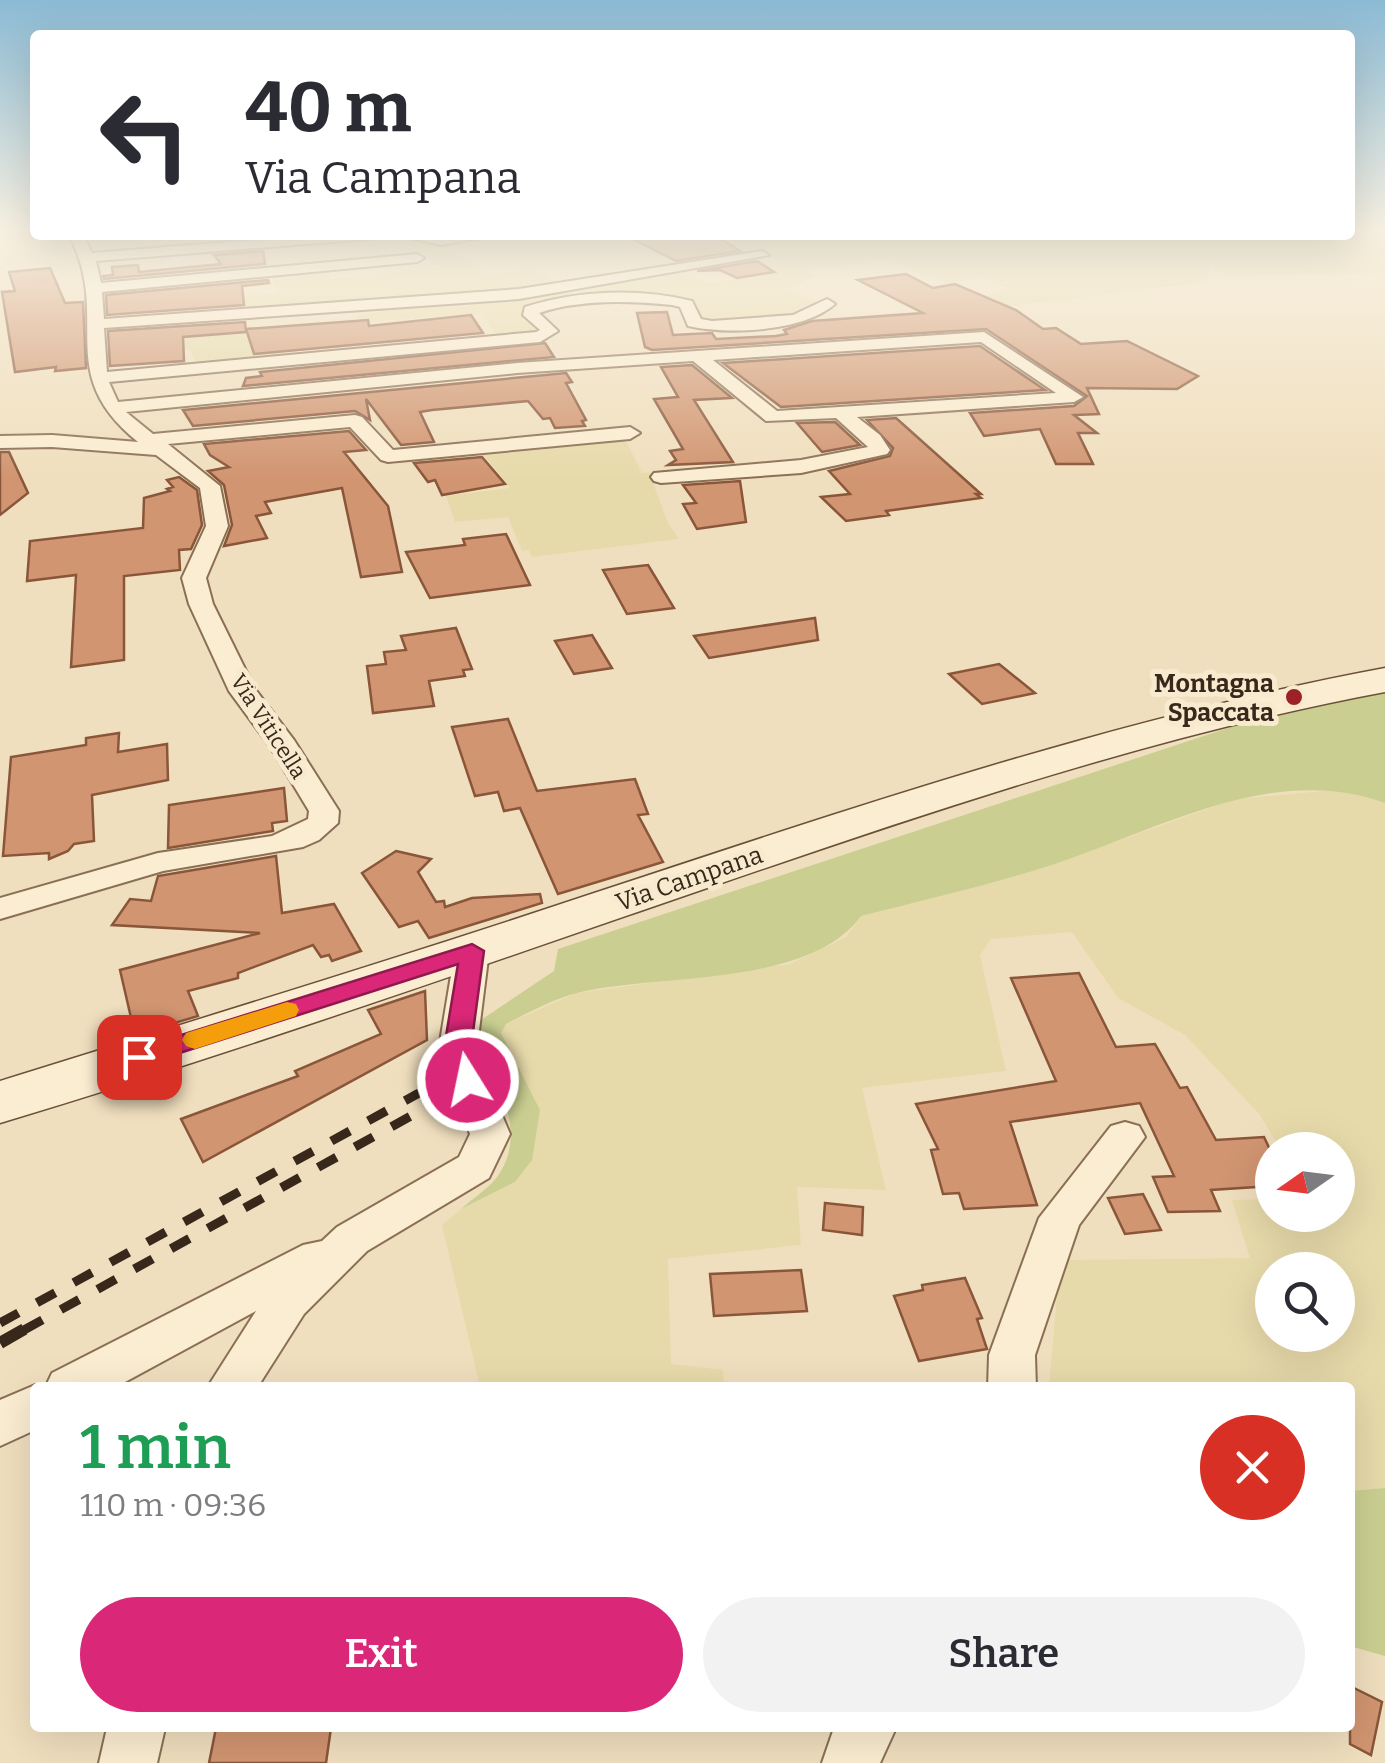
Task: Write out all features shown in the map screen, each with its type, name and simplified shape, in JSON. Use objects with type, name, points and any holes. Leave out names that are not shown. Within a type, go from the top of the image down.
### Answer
[{"type":"main road","name":"Via Campana","points":[[0,1102],[472,951],[920,800],[1294,696],[1385,680]]},
{"type":"street","name":"Via Viticella","points":[[0,909],[183,856],[285,842],[311,833],[324,823],[324,810],[284,746],[242,691],[201,604],[194,578],[217,526],[210,486],[112,408],[98,378],[97,313]]},
{"type":"street","points":[[98,324],[249,313]]},
{"type":"street","points":[[98,378],[540,337],[550,330],[531,313]]},
{"type":"street","points":[[690,313],[694,323],[712,326],[796,320],[809,313]]},
{"type":"street","points":[[112,408],[517,368],[697,356],[984,337],[1074,397],[773,417],[697,356]]},
{"type":"street","points":[[662,477],[728,474],[853,459],[880,450],[873,439],[841,413]]},
{"type":"street","points":[[0,442],[159,445],[355,421],[388,456],[630,433]]},
{"type":"street","points":[[81,1382],[352,1239],[475,1167],[490,1134],[456,1054],[472,951]]},
{"type":"street","points":[[1012,1382],[1012,1354],[1060,1218],[1125,1136]]},
{"type":"street","points":[[235,1382],[288,1301],[352,1239]]},
{"type":"street","points":[[0,1424],[30,1409]]},
{"type":"street","points":[[128,1763],[135,1732]]},
{"type":"street","points":[[851,1763],[858,1739],[864,1732]]},
{"type":"shaded area","points":[[371,313],[478,313],[359,322],[357,315]]},
{"type":"shaded area","points":[[482,313],[531,313],[544,331],[498,338]]},
{"type":"shaded area","points":[[697,313],[800,313],[790,319],[714,324],[700,319]]},
{"type":"shaded area","points":[[345,325],[303,342],[290,358],[197,366],[190,349],[167,351],[165,340]]},
{"type":"shaded area","points":[[624,437],[642,473],[649,472],[668,523],[679,539],[532,557],[529,550],[522,551],[508,517],[455,522],[446,496],[510,488],[478,448]]},
{"type":"shaded area","points":[[1324,791],[1356,793],[1385,803],[1385,1488],[1355,1491],[1355,1382],[1049,1382],[1060,1260],[1250,1258],[1232,1200],[1255,1199],[1255,1232],[1355,1232],[1355,1132],[1270,1132],[1260,1115],[1185,1035],[1118,998],[1072,932],[991,939],[980,955],[1006,1071],[862,1088],[886,1190],[797,1187],[801,1245],[668,1259],[671,1364],[723,1370],[724,1382],[479,1382],[442,1225],[461,1209],[515,1182],[540,1110],[500,1033],[506,1024],[576,993],[790,964],[846,937],[861,916],[1041,868],[1235,799]]},
{"type":"green space","points":[[1385,689],[1385,803],[1341,792],[1253,796],[1166,822],[1039,869],[861,916],[837,939],[806,956],[770,967],[577,993],[506,1024],[501,1033],[540,1110],[532,1160],[515,1182],[461,1209],[492,1183],[504,1165],[510,1145],[506,1104],[472,1026],[554,971],[558,949],[1237,725]]},
{"type":"green space","points":[[1385,1488],[1385,1656],[1355,1647],[1355,1491]]},
{"type":"building","points":[[5,313],[84,313],[86,368],[15,372]]},
{"type":"building","points":[[637,313],[667,313],[673,335],[712,333],[716,339],[787,334],[784,330],[812,321],[919,313],[1021,313],[1043,329],[1056,328],[1081,344],[1127,341],[1198,376],[1177,389],[1087,388],[1099,414],[1074,415],[1097,433],[1078,433],[1093,464],[1056,464],[1040,429],[984,436],[970,413],[1074,406],[1087,396],[986,329],[652,350],[645,347]]},
{"type":"building","points":[[471,315],[483,333],[254,354],[246,329],[368,320],[369,326]]},
{"type":"building","points":[[245,322],[246,332],[183,337],[184,361],[110,366],[108,331]]},
{"type":"building","points":[[545,343],[554,357],[243,386],[246,378],[262,376],[260,372]]},
{"type":"building","points":[[980,346],[1045,390],[781,407],[723,363]]},
{"type":"building","points":[[692,365],[732,398],[694,400],[733,462],[668,465],[676,460],[670,451],[683,449],[654,399],[678,397],[661,367]]},
{"type":"building","points":[[566,373],[572,382],[566,383],[586,420],[582,421],[585,426],[555,428],[550,418],[543,419],[528,401],[432,410],[420,412],[434,442],[401,445],[366,399],[370,420],[355,411],[193,426],[183,410]]},
{"type":"building","points":[[896,418],[981,498],[886,511],[889,515],[846,521],[821,497],[850,494],[829,471],[890,456],[893,448],[867,420]]},
{"type":"building","points":[[835,422],[860,445],[822,452],[797,423]]},
{"type":"building","points":[[349,431],[366,450],[344,452],[388,506],[402,572],[361,577],[342,488],[265,502],[271,513],[256,516],[267,538],[224,546],[232,525],[224,485],[208,471],[229,467],[210,455],[204,444]]},
{"type":"building","points":[[0,452],[9,452],[28,493],[0,515]]},
{"type":"building","points":[[482,457],[505,484],[442,495],[435,480],[428,482],[414,463]]},
{"type":"building","points":[[179,477],[197,490],[202,525],[191,549],[179,550],[180,570],[124,576],[124,660],[71,667],[76,575],[27,581],[30,541],[143,528],[144,498],[170,491],[167,489],[173,487],[167,480]]},
{"type":"building","points":[[740,481],[746,522],[697,529],[683,504],[696,503],[683,485]]},
{"type":"building","points":[[506,534],[530,585],[430,598],[406,552],[465,545],[463,539]]},
{"type":"building","points":[[648,565],[674,608],[627,614],[603,570]]},
{"type":"building","points":[[815,618],[818,640],[709,658],[694,636]]},
{"type":"building","points":[[456,628],[472,669],[463,670],[465,676],[429,681],[434,706],[373,713],[367,666],[386,664],[384,652],[406,650],[401,636]]},
{"type":"building","points":[[592,635],[612,668],[574,674],[555,641]]},
{"type":"building","points":[[999,664],[1035,693],[982,704],[949,674]]},
{"type":"building","points":[[508,719],[537,791],[635,779],[648,814],[638,815],[663,862],[558,894],[520,808],[504,811],[498,792],[475,796],[452,727]]},
{"type":"building","points":[[119,733],[118,752],[167,744],[168,780],[92,795],[94,841],[74,844],[49,859],[49,853],[3,856],[11,757],[86,745],[86,738]]},
{"type":"building","points":[[284,788],[287,821],[272,823],[273,831],[168,848],[169,805]]},
{"type":"building","points":[[396,851],[431,859],[418,872],[436,902],[444,901],[445,907],[472,898],[540,894],[542,903],[429,938],[418,921],[399,927],[362,873]]},
{"type":"building","points":[[276,856],[282,913],[334,904],[361,951],[332,961],[329,955],[321,957],[313,945],[238,973],[238,978],[188,991],[198,1016],[135,1035],[120,970],[260,933],[112,925],[130,899],[151,901],[158,876]]},
{"type":"building","points":[[1079,973],[1116,1047],[1155,1044],[1180,1088],[1187,1087],[1216,1140],[1255,1138],[1255,1187],[1211,1190],[1220,1211],[1168,1212],[1153,1177],[1174,1176],[1140,1103],[1010,1122],[1037,1205],[964,1209],[959,1193],[943,1194],[931,1150],[938,1149],[916,1104],[1056,1081],[1011,978]]},
{"type":"building","points":[[425,991],[427,1040],[203,1162],[181,1119],[298,1076],[295,1071],[381,1034],[368,1010]]},
{"type":"building","points":[[1143,1194],[1161,1230],[1125,1234],[1108,1198]]},
{"type":"building","points":[[825,1203],[863,1207],[862,1235],[823,1230]]},
{"type":"building","points":[[801,1270],[807,1311],[714,1316],[710,1274]]},
{"type":"building","points":[[965,1278],[982,1318],[977,1319],[987,1349],[919,1361],[894,1296],[923,1290],[922,1285]]},
{"type":"building","points":[[1355,1688],[1382,1702],[1371,1755],[1350,1744],[1350,1732],[1355,1732]]},
{"type":"building","points":[[215,1732],[330,1732],[326,1763],[209,1763]]},
{"type":"railway","points":[[0,1323],[419,1093]]},
{"type":"railway","points":[[24,1330],[429,1106]]},
{"type":"railway","points":[[0,1343],[28,1327]]},
{"type":"slow traffic","points":[[195,1040],[287,1010]]},
{"type":"place","name":"Montagna Spaccata","points":[[1294,697]]},
{"type":"route","points":[[139,1057],[472,951],[456,1054],[468,1080]]}]
